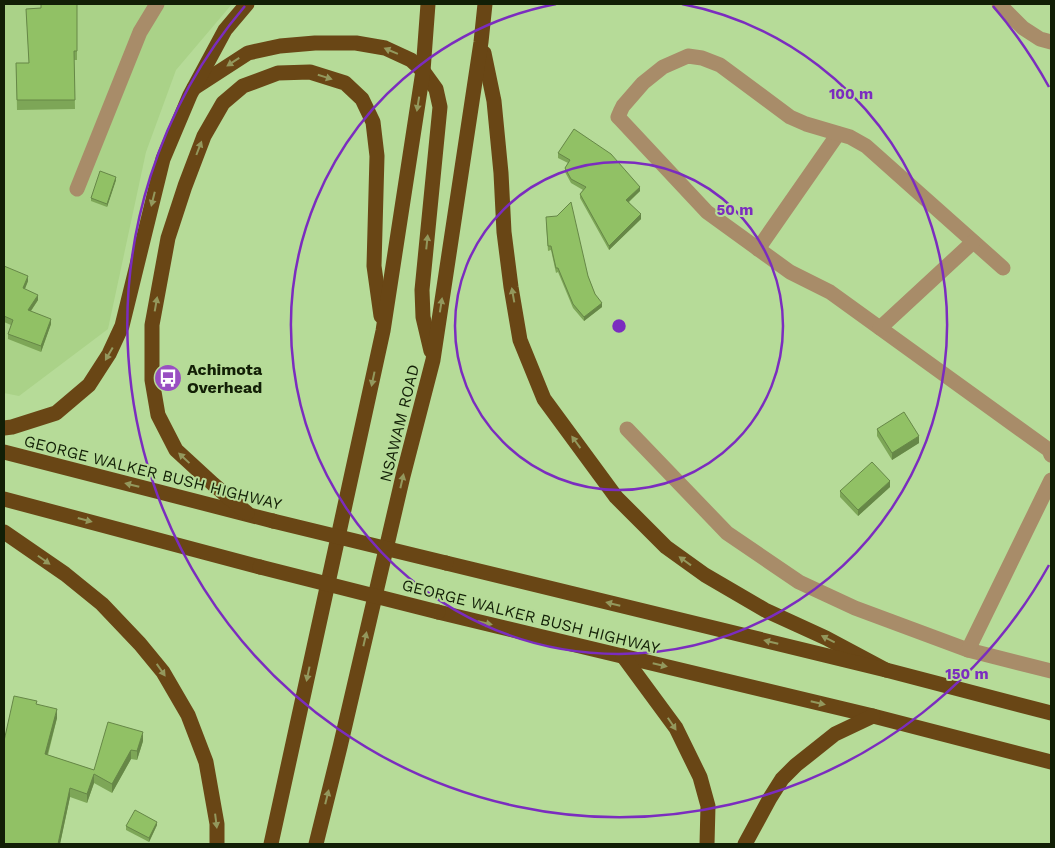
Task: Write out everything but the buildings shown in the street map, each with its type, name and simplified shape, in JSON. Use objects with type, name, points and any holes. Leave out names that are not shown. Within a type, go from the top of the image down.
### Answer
[{"type":"highway","points":[[4,428],[56,413],[89,385],[109,354],[122,326],[163,159],[179,119],[225,30],[247,4]]},
{"type":"highway","name":"NSAWAM ROAD","points":[[271,844],[383,331],[423,70],[428,4]]},
{"type":"highway","name":"NSAWAM ROAD","points":[[316,844],[403,476],[433,360],[481,42],[485,4]]},
{"type":"highway","points":[[481,42],[494,101],[504,232],[520,340],[544,399],[616,497],[666,547],[705,575],[765,610],[826,638],[886,670]]},
{"type":"highway","points":[[194,88],[248,53],[280,46],[315,43],[356,43],[385,48],[411,60],[423,70],[436,89],[440,106],[422,290],[423,317],[433,360]]},
{"type":"highway","points":[[247,513],[176,450],[158,416],[152,380],[152,325],[168,238],[204,136],[223,104],[243,86],[278,73],[310,72],[345,83],[362,99],[374,122],[377,156],[374,266],[383,331]]},
{"type":"highway","name":"GEORGE WALKER BUSH HIGHWAY","points":[[4,452],[446,563],[886,670],[1051,713]]},
{"type":"highway","name":"GEORGE WALKER BUSH HIGHWAY","points":[[4,499],[438,612],[873,716],[1051,762]]},
{"type":"highway","points":[[4,532],[64,574],[102,604],[140,644],[163,672],[188,715],[206,762],[217,824],[217,844]]},
{"type":"highway","points":[[623,656],[676,728],[700,777],[708,806],[707,844]]},
{"type":"highway","points":[[745,844],[782,779],[796,765],[835,734],[873,716]]},
{"type":"street","points":[[77,189],[140,32],[157,4]]},
{"type":"street","points":[[999,4],[1023,28],[1040,39],[1051,42]]},
{"type":"street","points":[[1003,268],[866,146],[850,137],[806,124],[790,117],[720,65],[702,58],[688,56],[663,67],[643,83],[621,110],[618,117],[707,212],[790,272],[830,292],[1049,450],[1051,455]]},
{"type":"street","points":[[758,249],[838,134]]},
{"type":"street","points":[[880,328],[973,242]]},
{"type":"street","points":[[627,429],[727,533],[798,582],[855,608],[968,650],[1051,671]]},
{"type":"street","points":[[968,650],[1051,480]]},
{"type":"shaded area","points":[[4,4],[232,4],[176,70],[146,152],[108,329],[19,396],[4,393]]},
{"type":"place","name":"Achimota Overhead","points":[[168,378]]}]
